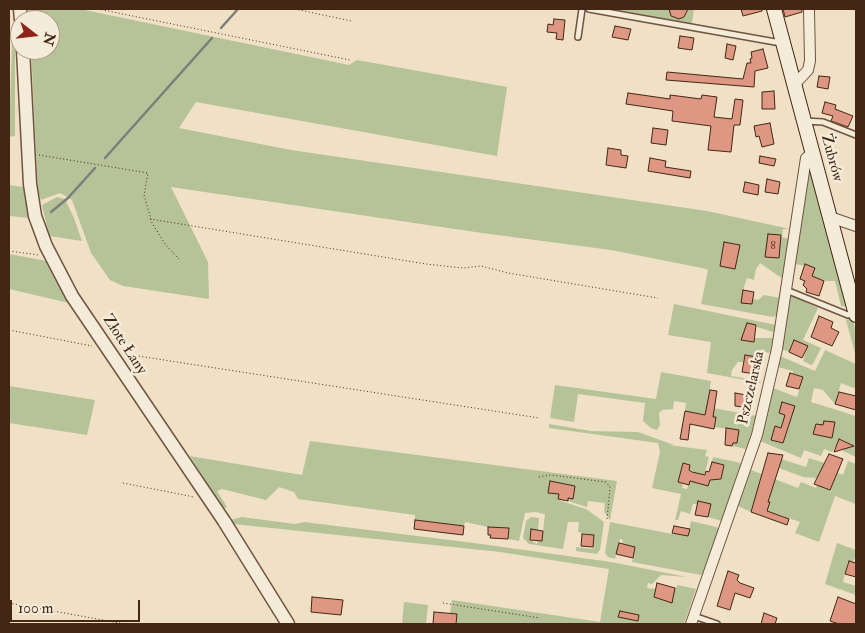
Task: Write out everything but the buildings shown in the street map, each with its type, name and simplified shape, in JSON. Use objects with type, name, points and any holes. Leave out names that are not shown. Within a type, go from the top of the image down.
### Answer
[{"type":"main road","name":"Żubrów","points":[[774,9],[856,314]]},
{"type":"street","points":[[795,84],[802,78],[810,61],[809,9]]},
{"type":"street","name":"Złote Łany","points":[[23,60],[30,184],[35,216],[52,257],[72,296],[207,496],[288,624]]},
{"type":"street","name":"Pszczelarska","points":[[692,620],[756,436],[777,349],[806,160],[812,154]]},
{"type":"street","points":[[830,217],[856,226]]},
{"type":"lane","points":[[578,37],[582,9]]},
{"type":"lane","points":[[589,9],[784,43]]},
{"type":"lane","points":[[804,121],[823,122],[856,135]]},
{"type":"lane","points":[[786,290],[848,315],[856,314]]},
{"type":"lane","points":[[692,620],[717,624]]},
{"type":"path","points":[[98,9],[350,60]]},
{"type":"path","points":[[295,9],[351,21]]},
{"type":"path","points":[[28,154],[148,172],[144,196],[150,219],[165,244],[180,259]]},
{"type":"path","points":[[150,219],[426,264],[463,268],[481,266],[508,273],[658,298]]},
{"type":"path","points":[[9,251],[52,257]]},
{"type":"path","points":[[9,330],[89,346],[105,346]]},
{"type":"path","points":[[113,358],[127,354],[328,387],[539,418]]},
{"type":"path","points":[[539,477],[552,476],[606,482],[610,487],[607,520]]},
{"type":"path","points":[[123,483],[197,497],[207,496]]},
{"type":"path","points":[[9,603],[125,624]]},
{"type":"path","points":[[443,603],[540,618]]},
{"type":"green space","points":[[80,9],[349,65],[357,60],[507,87],[497,156],[196,102],[179,128],[291,150],[707,211],[790,229],[783,229],[782,237],[788,239],[783,279],[760,263],[756,269],[754,280],[747,278],[743,290],[742,303],[752,304],[753,299],[758,300],[764,295],[780,298],[777,315],[773,317],[701,304],[708,270],[702,268],[611,250],[171,187],[208,262],[209,299],[123,286],[110,280],[91,253],[72,200],[60,193],[41,200],[38,191],[31,60],[60,60],[60,10],[29,10]]},
{"type":"green space","points":[[573,9],[694,9],[691,30]]},
{"type":"green space","points":[[11,60],[15,60],[15,136],[9,137]]},
{"type":"green space","points":[[812,169],[849,307],[841,306],[835,281],[824,281],[812,276],[815,268],[795,264],[807,173]]},
{"type":"green space","points":[[9,185],[23,187],[30,218],[9,216]]},
{"type":"green space","points":[[57,197],[65,199],[82,241],[49,236],[42,205]]},
{"type":"green space","points":[[9,254],[47,261],[69,303],[9,289]]},
{"type":"green space","points":[[791,295],[818,308],[803,340],[821,348],[811,365],[803,361],[807,347],[794,340],[789,352],[782,349]]},
{"type":"green space","points":[[674,304],[776,325],[773,332],[747,324],[742,340],[754,342],[755,338],[774,338],[772,353],[764,352],[763,357],[765,358],[760,361],[757,361],[757,357],[745,355],[743,362],[738,362],[732,370],[731,376],[762,383],[707,373],[711,342],[668,335]]},
{"type":"green space","points":[[852,317],[856,332],[856,357],[846,320]]},
{"type":"green space","points":[[825,350],[856,364],[856,389],[841,383],[835,404],[823,390],[814,388],[811,402],[856,416],[856,457],[843,451],[846,442],[840,439],[832,452],[824,449],[821,456],[804,450],[801,458],[760,441],[773,388],[797,397],[803,377],[793,374],[793,371],[778,367],[780,356],[815,371]]},
{"type":"green space","points":[[661,372],[711,381],[707,407],[757,416],[746,449],[732,446],[733,443],[737,443],[738,430],[714,427],[716,417],[685,411],[686,403],[674,401],[673,409],[662,410],[659,413],[660,425],[657,430],[651,428],[643,421],[645,403],[578,394],[574,422],[550,418],[555,385],[656,399]]},
{"type":"green space","points":[[9,386],[95,400],[87,435],[9,423]]},
{"type":"green space","points":[[549,424],[591,431],[638,432],[674,445],[669,445],[707,450],[705,456],[709,457],[702,484],[708,486],[710,480],[721,479],[724,466],[712,462],[713,457],[741,463],[722,521],[708,517],[711,504],[693,504],[690,514],[681,511],[678,520],[675,520],[681,494],[652,488],[660,452],[658,443],[549,428]],"holes":[[[683,463],[690,465],[689,470],[693,471],[687,489],[682,488],[683,484],[678,482]]]},
{"type":"green space","points":[[310,441],[617,481],[610,520],[604,512],[605,503],[588,501],[587,507],[568,501],[568,498],[573,498],[575,486],[551,481],[548,493],[559,494],[558,500],[586,509],[604,522],[600,550],[597,554],[576,551],[576,547],[593,549],[594,536],[578,532],[579,522],[568,522],[563,549],[529,544],[523,538],[526,521],[531,517],[539,518],[538,530],[531,530],[530,540],[537,544],[538,541],[542,541],[545,514],[535,512],[525,513],[519,541],[508,539],[509,528],[488,527],[465,522],[464,526],[415,520],[415,515],[298,499],[294,492],[279,487],[266,500],[222,489],[217,491],[227,507],[223,509],[190,456],[302,475]]},
{"type":"green space","points":[[809,458],[840,468],[838,473],[843,475],[848,461],[856,464],[856,504],[835,496],[819,542],[795,533],[800,522],[764,510],[769,502],[753,507],[751,512],[738,506],[751,470],[798,488],[801,482],[816,488],[817,485],[830,490],[835,477],[821,470],[817,478],[803,477],[779,468],[781,459],[806,467]]},
{"type":"green space","points":[[242,517],[295,524],[304,522],[474,543],[611,562],[687,577],[661,575],[652,584],[648,583],[647,588],[656,589],[664,601],[671,602],[675,588],[678,585],[696,589],[684,624],[456,624],[457,615],[450,613],[452,600],[600,622],[609,569],[500,552],[233,524],[230,520]]},
{"type":"green space","points":[[691,521],[720,528],[704,573],[701,575],[632,562],[635,547],[622,544],[623,540],[620,539],[615,559],[608,557],[605,553],[610,522],[688,536]]},
{"type":"green space","points":[[837,543],[856,550],[856,560],[854,559],[853,562],[848,561],[843,582],[856,586],[856,595],[825,584]]},
{"type":"green space","points":[[404,602],[428,605],[426,624],[402,624]]},
{"type":"waterway","points":[[221,28],[238,9]]},
{"type":"waterway","points":[[105,158],[212,38]]},
{"type":"waterway","points":[[51,212],[68,198],[95,168]]}]
